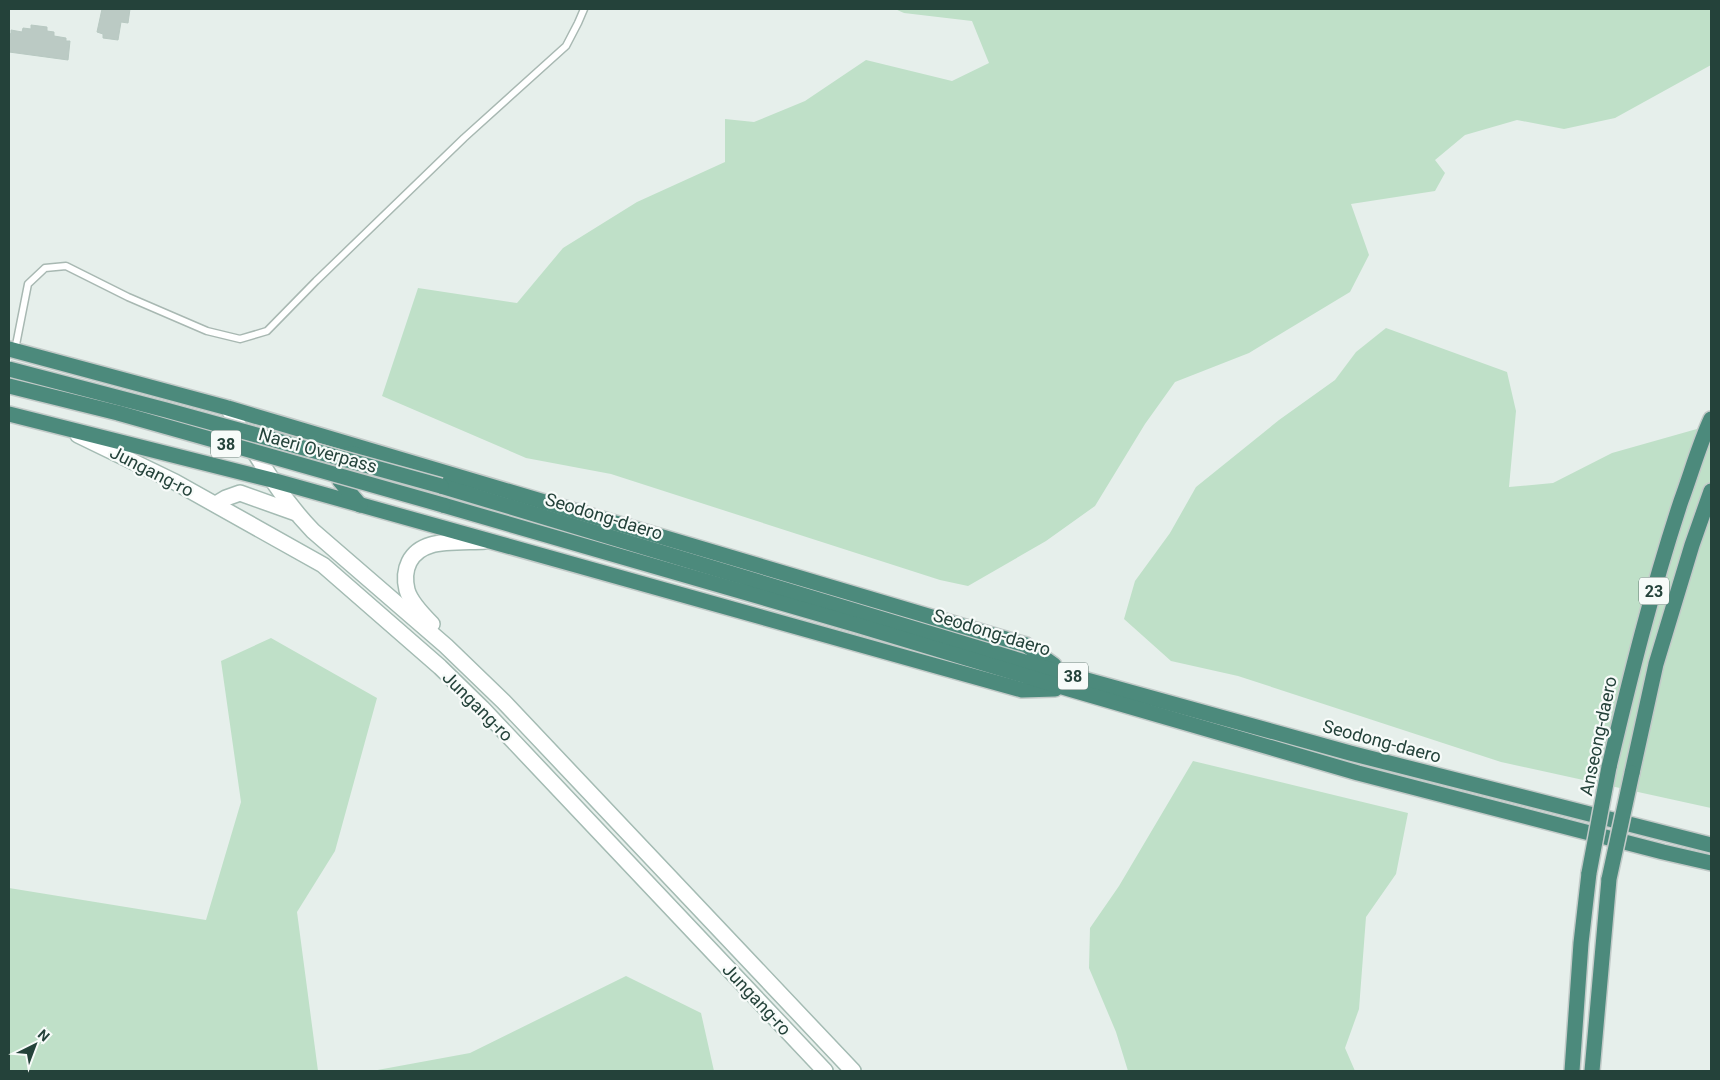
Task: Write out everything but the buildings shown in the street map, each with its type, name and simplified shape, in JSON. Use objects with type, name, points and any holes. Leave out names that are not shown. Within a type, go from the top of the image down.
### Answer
[{"type":"highway","points":[[12,349],[228,408],[1026,645],[1065,674]]},
{"type":"highway","name":"Naeri Overpass","points":[[9,369],[441,486]]},
{"type":"highway","name":"Naeri Overpass","points":[[9,386],[127,416],[443,505]]},
{"type":"highway","points":[[9,414],[272,480],[1022,690],[1069,689]]},
{"type":"highway","name":"Anseong-daero","points":[[1572,1071],[1581,943],[1589,873],[1609,767],[1635,654],[1666,548],[1703,437],[1711,419]]},
{"type":"highway","points":[[360,505],[340,481],[346,455],[373,452]]},
{"type":"highway","name":"Seodong-daero","points":[[441,486],[1065,674],[1350,753],[1711,845]]},
{"type":"highway","name":"23","points":[[1592,1071],[1609,879],[1656,664],[1692,545],[1711,491]]},
{"type":"highway","name":"Seodong-daero","points":[[443,505],[1358,773],[1711,863]]},
{"type":"main road","name":"Jungang-ro","points":[[228,408],[272,480],[296,514],[313,531],[446,646],[485,683],[853,1071]]},
{"type":"main road","name":"Jungang-ro","points":[[63,427],[175,482],[323,565],[440,667],[482,708],[825,1071]]},
{"type":"main road","points":[[216,504],[240,493],[296,514]]},
{"type":"main road","points":[[485,683],[422,614],[407,590],[406,566],[415,553],[432,545],[486,541]]},
{"type":"lane","points":[[12,349],[28,284],[45,268],[66,266],[128,297],[207,331],[240,339],[267,331],[464,138],[566,46],[584,9]]},
{"type":"green space","points":[[895,9],[1711,9],[1711,65],[1615,118],[1564,129],[1517,120],[1465,135],[1435,160],[1445,173],[1435,191],[1351,204],[1369,255],[1350,292],[1249,353],[1175,382],[1145,424],[1095,506],[1046,541],[968,586],[940,580],[611,474],[526,458],[382,396],[418,288],[517,303],[563,248],[637,202],[725,162],[725,119],[754,122],[805,101],[866,60],[952,81],[989,63],[972,21],[904,13]]},
{"type":"green space","points":[[1386,328],[1507,372],[1516,411],[1509,487],[1553,483],[1612,453],[1711,425],[1711,808],[1501,762],[1238,676],[1171,661],[1124,619],[1135,581],[1170,533],[1196,487],[1279,420],[1335,380],[1356,352]]},
{"type":"green space","points":[[271,638],[377,698],[335,851],[297,912],[318,1071],[9,1071],[9,888],[206,920],[241,802],[221,661]]},
{"type":"green space","points":[[1193,761],[1408,813],[1396,874],[1366,917],[1359,1009],[1345,1048],[1355,1071],[1128,1071],[1116,1032],[1089,968],[1090,928],[1119,886]]},
{"type":"green space","points":[[626,976],[701,1013],[714,1071],[372,1071],[470,1053]]}]
